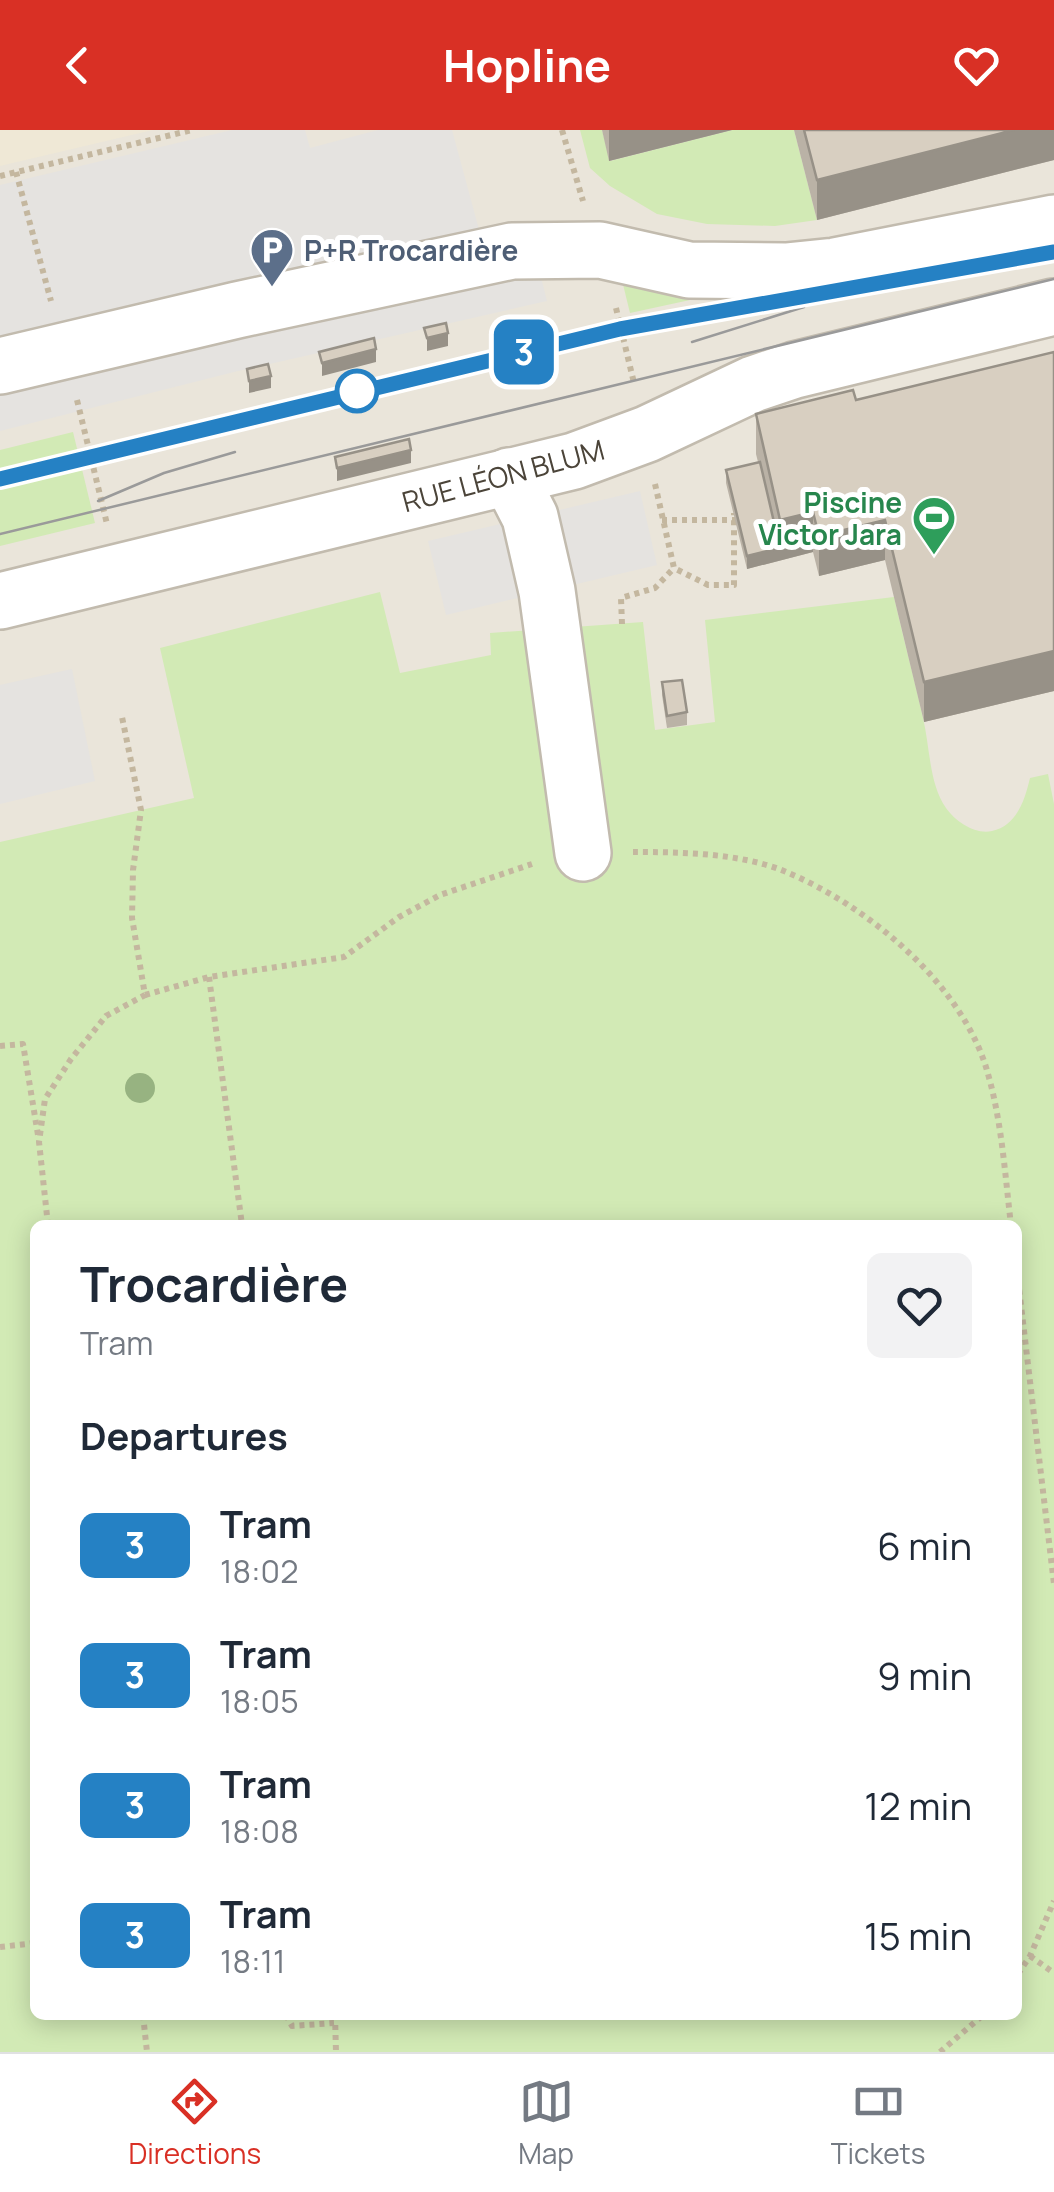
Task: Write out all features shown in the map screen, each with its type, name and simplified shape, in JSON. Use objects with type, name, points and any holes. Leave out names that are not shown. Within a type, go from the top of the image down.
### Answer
[{"type":"street","points":[[0,366],[512,251],[600,250],[689,270],[786,271],[835,266],[1054,223]]},
{"type":"street","name":"RUE LÉON BLUM","points":[[0,601],[574,461],[646,434],[753,384],[795,370],[1054,307]]},
{"type":"street","points":[[509,476],[530,517],[546,591],[583,853]]},
{"type":"path","points":[[0,176],[192,130]]},
{"type":"path","points":[[562,130],[600,250],[646,434],[674,568],[708,585],[734,584],[734,504]]},
{"type":"path","points":[[16,172],[119,572]]},
{"type":"path","points":[[662,520],[746,520]]},
{"type":"path","points":[[622,624],[620,598],[655,588],[674,568]]},
{"type":"path","points":[[122,717],[142,810],[133,870],[132,918],[145,995]]},
{"type":"path","points":[[38,1142],[45,1099],[71,1059],[106,1016],[145,995],[209,976],[344,957],[398,917],[440,895],[534,863],[583,853],[718,856],[780,870],[839,898],[884,930],[932,976],[966,1024],[988,1072],[1010,1220]]},
{"type":"path","points":[[209,976],[241,1220]]},
{"type":"path","points":[[0,1046],[23,1044],[47,1220]]},
{"type":"path","points":[[1022,1314],[1054,1584]]},
{"type":"path","points":[[1022,1968],[1054,1901]]},
{"type":"path","points":[[0,1947],[30,1944]]},
{"type":"path","points":[[1030,1956],[1054,1973]]},
{"type":"path","points":[[144,2020],[147,2052]]},
{"type":"path","points":[[289,2020],[292,2026],[328,2020]]},
{"type":"path","points":[[334,2020],[336,2052]]},
{"type":"path","points":[[940,2052],[977,2020]]},
{"type":"shaded area","points":[[0,130],[1054,130],[1054,2052],[0,2052]]},
{"type":"shaded area","points":[[0,130],[153,130],[0,166]]},
{"type":"shaded area","name":"P+R Trocardière","points":[[232,130],[305,130],[310,148],[378,130],[452,130],[491,274],[538,265],[547,301],[238,371],[0,431],[0,185]]},
{"type":"shaded area","points":[[640,491],[657,565],[446,615],[428,541]]},
{"type":"shaded area","points":[[72,669],[95,781],[0,804],[0,685]]},
{"type":"green space","points":[[580,130],[602,130],[610,161],[732,130],[794,130],[817,220],[775,226],[707,224],[657,214],[610,186],[590,168]]},
{"type":"green space","points":[[618,264],[787,279],[630,313]]},
{"type":"green space","points":[[73,432],[95,523],[0,546],[0,450]]},
{"type":"green space","points":[[380,592],[400,673],[491,655],[490,633],[643,622],[655,730],[715,722],[705,620],[894,597],[933,777],[950,813],[973,829],[986,832],[1001,828],[1014,818],[1030,778],[1048,774],[1054,804],[1054,2052],[0,2052],[0,842],[194,798],[160,648]]},
{"type":"building","points":[[804,130],[1014,130],[817,180]]},
{"type":"building","points":[[446,323],[448,333],[427,338],[424,328]]},
{"type":"building","points":[[374,338],[376,349],[322,363],[319,352]]},
{"type":"building","name":"Piscine Victor Jara","points":[[1054,352],[1054,651],[924,682],[885,520],[819,536],[813,512],[780,520],[756,414],[853,390],[856,400]]},
{"type":"building","points":[[268,364],[271,376],[249,381],[247,369]]},
{"type":"building","points":[[409,439],[411,450],[337,468],[335,457]]},
{"type":"building","points":[[760,462],[780,548],[747,556],[726,470]]},
{"type":"building","points":[[682,680],[687,712],[667,716],[662,682]]},
{"type":"tram line","points":[[0,479],[620,329],[1054,252]]},
{"type":"tram line","name":"3","points":[[0,479],[620,329],[1054,252]]},
{"type":"tram line","points":[[0,534],[1054,279]]},
{"type":"tram line","points":[[692,342],[804,307]]},
{"type":"tram line","points":[[98,501],[164,473],[235,452]]},
{"type":"place","name":"P+R Trocardière","points":[[272,288]]},
{"type":"place","name":"Piscine Victor Jara","points":[[934,556]]}]
